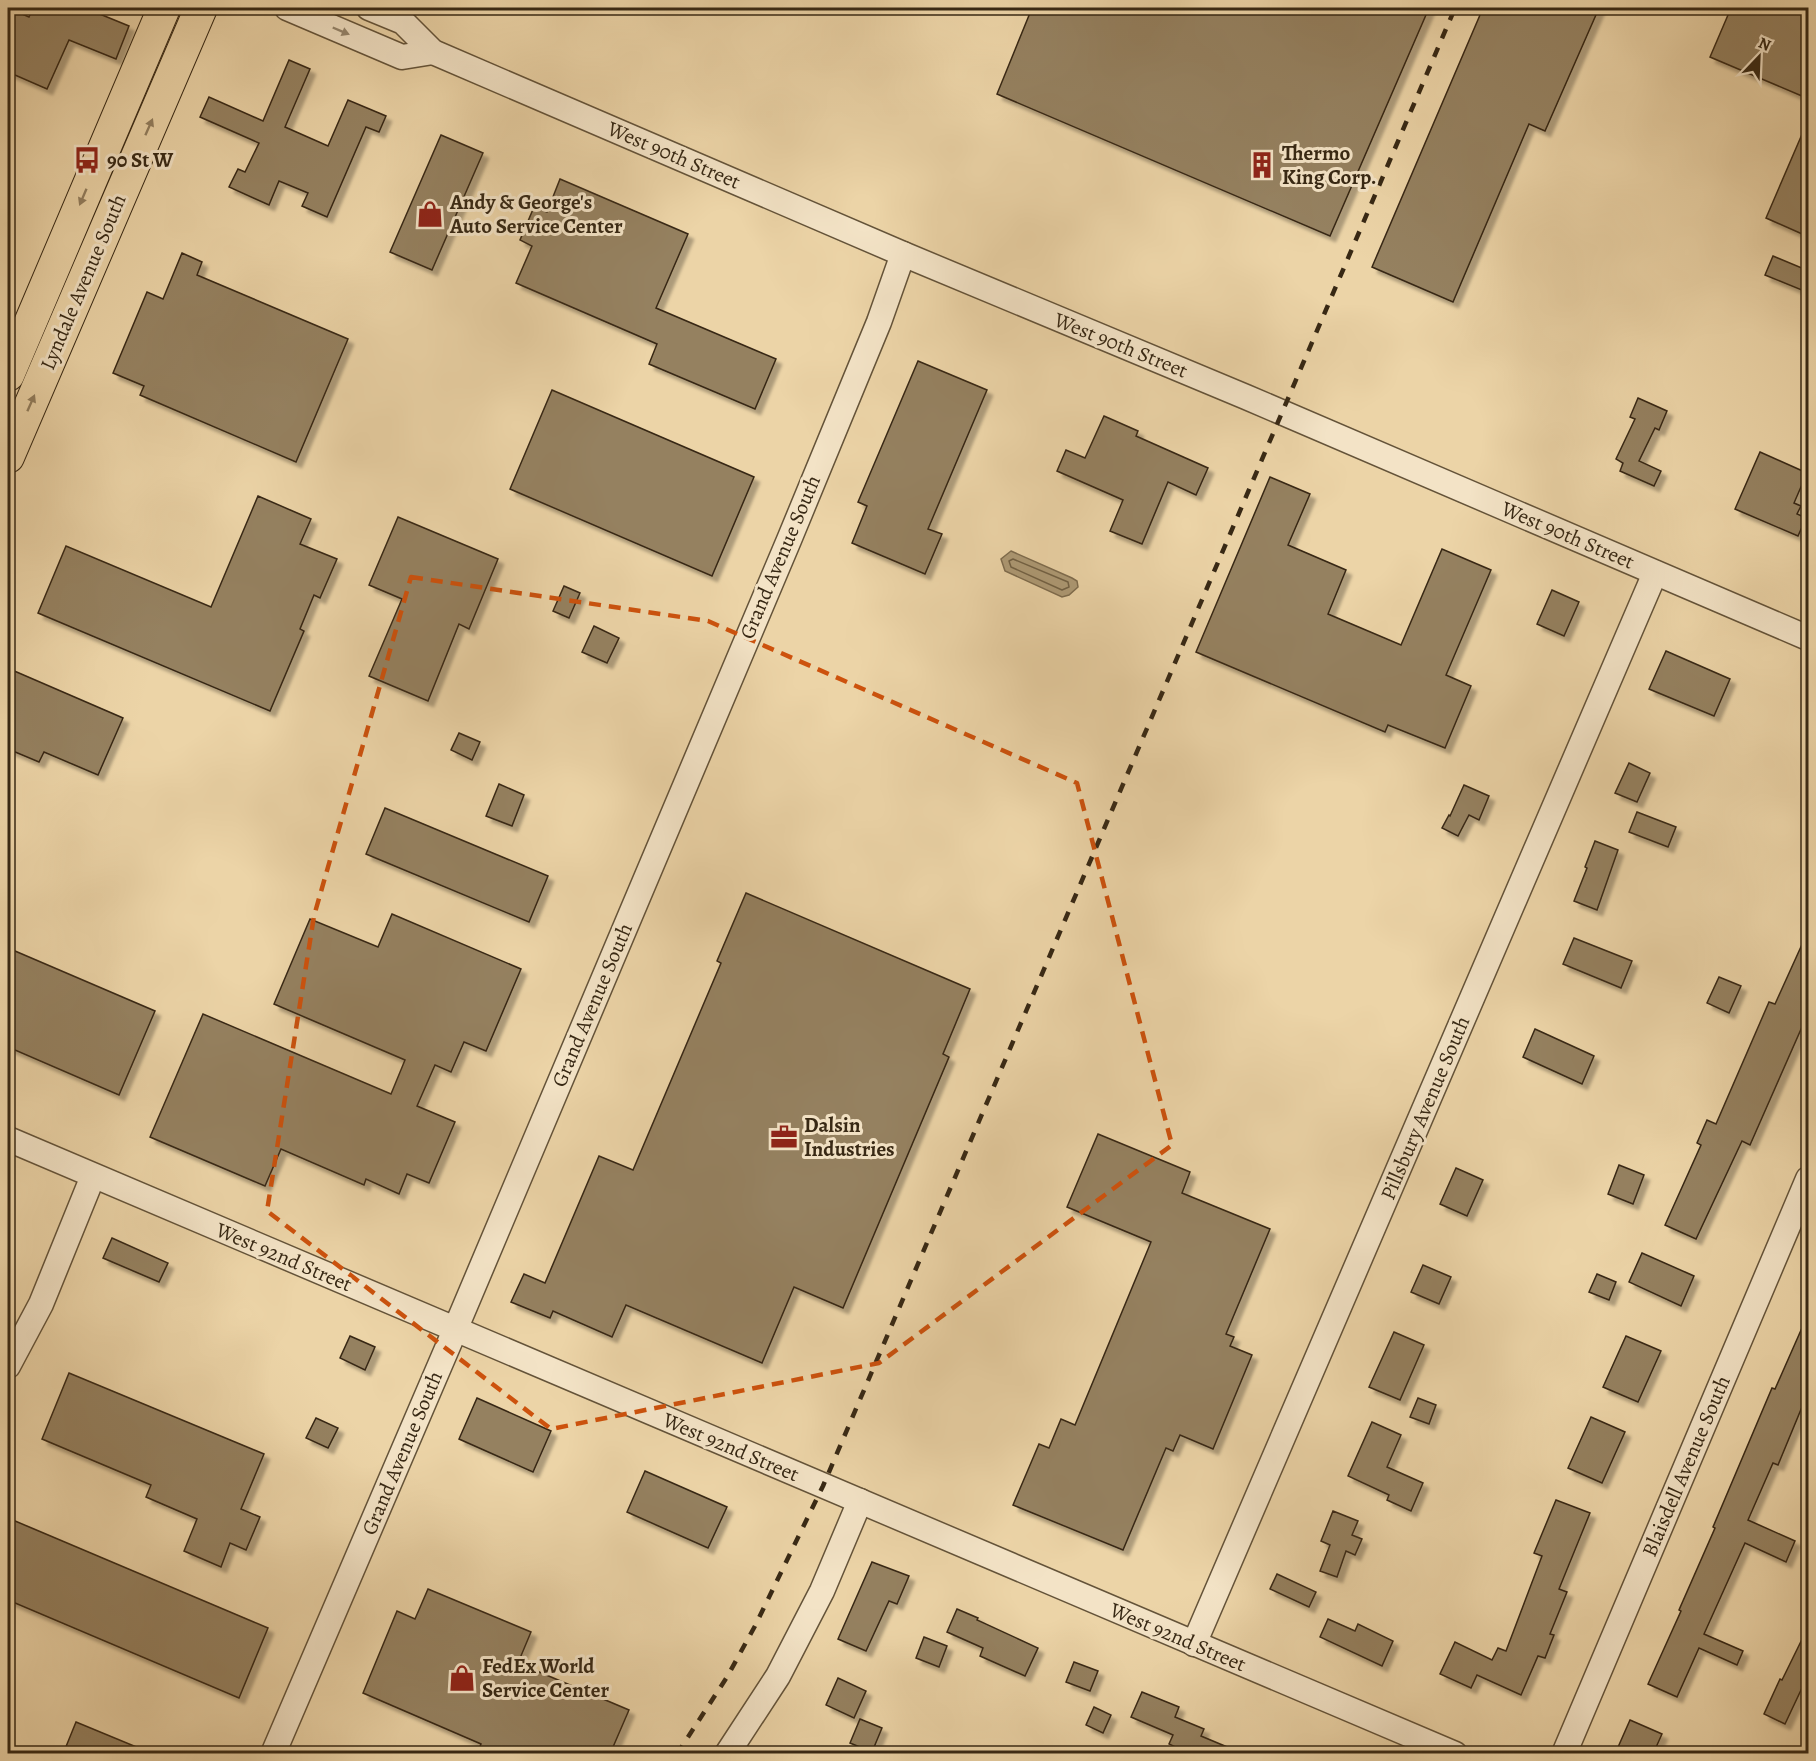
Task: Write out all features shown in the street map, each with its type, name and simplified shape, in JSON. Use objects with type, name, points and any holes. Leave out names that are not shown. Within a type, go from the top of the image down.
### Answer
[{"type":"main road","name":"Lyndale Avenue South","points":[[8,375],[164,8]]},
{"type":"main road","name":"Lyndale Avenue South","points":[[8,457],[201,8]]},
{"type":"street","points":[[287,8],[402,57],[433,52]]},
{"type":"street","name":"West 90th Street","points":[[369,8],[403,22],[433,52],[1809,638]]},
{"type":"street","name":"Grand Avenue South","points":[[273,1754],[789,540],[879,322],[903,254]]},
{"type":"street","name":"Pillsbury Avenue South","points":[[1194,1644],[1655,573]]},
{"type":"street","name":"West 92nd Street","points":[[8,1139],[1455,1754]]},
{"type":"street","points":[[8,1366],[40,1304],[93,1176]]},
{"type":"street","name":"Blaisdell Avenue South","points":[[1564,1754],[1809,1179]]},
{"type":"street","points":[[727,1754],[783,1666],[822,1591],[860,1501]]},
{"type":"highlighted area","points":[[411,577],[708,621],[1077,783],[1172,1145],[879,1363],[551,1429],[267,1211],[314,916]]},
{"type":"water","points":[[1011,551],[1072,578],[1077,581],[1078,587],[1069,595],[1062,597],[1005,571],[1001,559]]},
{"type":"building","points":[[8,8],[29,17],[33,8],[69,8],[83,13],[85,8],[129,26],[116,59],[69,40],[47,89],[8,72]]},
{"type":"building","name":"Thermo King Corp.","points":[[1032,8],[1429,8],[1330,236],[997,94]]},
{"type":"building","points":[[1483,8],[1599,8],[1545,131],[1529,124],[1453,302],[1372,267]]},
{"type":"building","points":[[1731,8],[1809,8],[1809,99],[1710,57]]},
{"type":"building","points":[[289,60],[310,69],[285,127],[328,146],[348,100],[386,116],[379,132],[366,127],[327,217],[302,206],[308,193],[279,181],[269,205],[229,187],[238,169],[245,172],[259,143],[200,117],[209,97],[263,121]]},
{"type":"building","points":[[1809,118],[1809,237],[1766,218]]},
{"type":"building","points":[[441,135],[483,153],[432,270],[390,252]]},
{"type":"building","points":[[560,179],[688,234],[656,308],[776,359],[755,409],[649,364],[657,344],[516,283],[532,246],[520,240],[534,207],[547,212]]},
{"type":"building","points":[[182,253],[202,262],[197,275],[348,339],[296,462],[140,395],[144,386],[113,373],[147,292],[163,299]]},
{"type":"building","points":[[1773,256],[1809,271],[1809,293],[1765,275]]},
{"type":"building","points":[[918,361],[987,390],[928,529],[942,534],[925,574],[852,543],[867,506],[858,502]]},
{"type":"building","points":[[552,390],[754,477],[712,576],[510,489]]},
{"type":"building","points":[[1638,398],[1667,411],[1659,430],[1655,428],[1639,461],[1661,471],[1654,486],[1620,471],[1623,463],[1616,459],[1635,419],[1630,417]]},
{"type":"building","points":[[1104,416],[1138,431],[1136,436],[1208,468],[1196,495],[1168,482],[1142,544],[1110,531],[1123,500],[1057,471],[1066,450],[1085,458]]},
{"type":"building","points":[[1760,452],[1807,473],[1794,503],[1801,506],[1797,514],[1806,518],[1798,536],[1735,509]]},
{"type":"building","points":[[1270,477],[1310,494],[1288,545],[1346,570],[1328,614],[1401,645],[1442,549],[1491,570],[1446,675],[1471,686],[1445,748],[1388,725],[1385,732],[1196,652]]},
{"type":"building","points":[[258,496],[311,519],[300,544],[337,559],[320,598],[314,595],[300,629],[304,631],[270,711],[38,613],[66,546],[211,607]]},
{"type":"building","points":[[398,517],[498,559],[469,629],[459,624],[428,701],[369,676],[402,599],[369,585]]},
{"type":"building","points":[[564,586],[580,593],[569,618],[553,611]]},
{"type":"building","points":[[1552,590],[1579,602],[1564,636],[1537,624]]},
{"type":"building","points":[[594,626],[619,638],[607,663],[582,652]]},
{"type":"building","points":[[1666,651],[1730,679],[1714,716],[1649,689]]},
{"type":"building","points":[[12,670],[123,718],[98,775],[44,752],[39,762],[8,749],[8,680]]},
{"type":"building","points":[[459,733],[480,742],[472,760],[451,750]]},
{"type":"building","points":[[1629,763],[1650,773],[1637,802],[1615,793]]},
{"type":"building","points":[[499,784],[524,795],[512,826],[486,816]]},
{"type":"building","points":[[1464,785],[1489,796],[1479,820],[1469,815],[1458,836],[1442,828]]},
{"type":"building","points":[[385,808],[548,876],[529,922],[366,854]]},
{"type":"building","points":[[1637,812],[1676,827],[1668,847],[1629,832]]},
{"type":"building","points":[[1595,841],[1618,850],[1597,910],[1574,901]]},
{"type":"building","points":[[746,893],[970,989],[943,1054],[949,1057],[843,1308],[794,1287],[762,1363],[626,1305],[612,1337],[553,1311],[550,1318],[511,1302],[524,1274],[545,1283],[599,1156],[633,1170],[721,963],[717,961]]},
{"type":"building","points":[[392,914],[521,969],[486,1051],[464,1042],[451,1072],[435,1065],[417,1106],[455,1122],[429,1183],[407,1174],[399,1194],[366,1179],[364,1185],[281,1149],[265,1186],[150,1137],[203,1014],[391,1094],[405,1060],[274,1004],[310,919],[378,947]]},
{"type":"building","points":[[1809,929],[1809,1011],[1750,1145],[1742,1141],[1696,1239],[1665,1225],[1701,1145],[1697,1143],[1707,1120],[1716,1124],[1769,1002],[1775,1004]]},
{"type":"building","points":[[1574,938],[1632,961],[1621,988],[1563,964]]},
{"type":"building","points":[[8,948],[155,1011],[119,1095],[8,1047]]},
{"type":"building","points":[[1719,977],[1741,986],[1729,1013],[1707,1003]]},
{"type":"building","points":[[1535,1029],[1594,1056],[1582,1084],[1523,1057]]},
{"type":"building","points":[[1098,1134],[1190,1172],[1182,1193],[1270,1229],[1226,1334],[1234,1337],[1230,1346],[1252,1355],[1213,1449],[1180,1435],[1173,1451],[1166,1448],[1123,1550],[1013,1505],[1039,1444],[1049,1448],[1061,1419],[1075,1425],[1151,1242],[1067,1207]]},
{"type":"building","points":[[1619,1165],[1644,1175],[1633,1204],[1608,1194]]},
{"type":"building","points":[[1456,1168],[1483,1180],[1467,1216],[1440,1204]]},
{"type":"building","points":[[112,1238],[168,1263],[159,1282],[103,1258]]},
{"type":"building","points":[[1642,1253],[1694,1276],[1681,1306],[1629,1282]]},
{"type":"building","points":[[1423,1265],[1451,1277],[1439,1304],[1411,1292]]},
{"type":"building","points":[[1597,1274],[1616,1282],[1609,1300],[1589,1292]]},
{"type":"building","points":[[1809,1312],[1809,1390],[1778,1465],[1773,1463],[1748,1520],[1795,1541],[1786,1562],[1745,1543],[1704,1634],[1743,1651],[1737,1665],[1699,1648],[1677,1697],[1648,1684],[1681,1611],[1679,1610],[1772,1388],[1775,1389]]},
{"type":"building","points":[[1394,1332],[1424,1345],[1400,1400],[1369,1387]]},
{"type":"building","points":[[350,1336],[375,1347],[365,1370],[340,1358]]},
{"type":"building","points":[[1626,1336],[1661,1351],[1638,1402],[1603,1387]]},
{"type":"building","points":[[69,1373],[264,1454],[241,1509],[260,1517],[246,1550],[230,1543],[221,1567],[184,1551],[197,1519],[146,1497],[151,1485],[42,1439]]},
{"type":"building","points":[[477,1398],[551,1431],[533,1472],[459,1439]]},
{"type":"building","points":[[1418,1398],[1436,1405],[1429,1424],[1410,1417]]},
{"type":"building","points":[[1591,1417],[1625,1432],[1602,1483],[1568,1468]]},
{"type":"building","points":[[316,1418],[338,1428],[328,1448],[306,1438]]},
{"type":"building","points":[[1372,1422],[1401,1435],[1387,1467],[1423,1483],[1411,1511],[1387,1500],[1389,1495],[1348,1476]]},
{"type":"building","points":[[645,1471],[727,1507],[708,1548],[627,1512]]},
{"type":"building","points":[[1556,1500],[1590,1513],[1559,1589],[1567,1592],[1550,1634],[1554,1635],[1545,1658],[1538,1656],[1521,1695],[1477,1675],[1471,1688],[1440,1674],[1455,1642],[1492,1660],[1498,1648],[1506,1651],[1542,1556],[1534,1553]]},
{"type":"building","points":[[1333,1511],[1358,1521],[1352,1535],[1362,1539],[1355,1555],[1346,1551],[1337,1577],[1320,1571],[1330,1545],[1321,1541]]},
{"type":"building","points":[[8,1518],[268,1628],[239,1698],[8,1600]]},
{"type":"building","points":[[872,1562],[909,1576],[897,1604],[889,1601],[866,1651],[838,1639]]},
{"type":"building","points":[[1277,1574],[1316,1592],[1309,1607],[1270,1589]]},
{"type":"building","name":"FedEx World Service Center","points":[[428,1589],[531,1632],[518,1663],[629,1710],[610,1754],[477,1754],[481,1744],[363,1693],[397,1611],[415,1619]]},
{"type":"building","points":[[957,1609],[1038,1648],[1025,1676],[980,1656],[983,1648],[947,1632]]},
{"type":"building","points":[[1328,1619],[1355,1631],[1358,1624],[1393,1641],[1382,1666],[1320,1637]]},
{"type":"building","points":[[1809,1625],[1809,1673],[1785,1724],[1764,1714]]},
{"type":"building","points":[[924,1637],[947,1646],[939,1667],[916,1658]]},
{"type":"building","points":[[1074,1662],[1098,1671],[1090,1691],[1066,1682]]},
{"type":"building","points":[[838,1678],[866,1691],[854,1718],[826,1705]]},
{"type":"building","points":[[1142,1692],[1179,1707],[1175,1717],[1204,1729],[1201,1736],[1244,1754],[1190,1754],[1169,1744],[1173,1735],[1131,1717]]},
{"type":"building","points":[[1094,1707],[1111,1715],[1103,1733],[1086,1725]]},
{"type":"building","points":[[860,1719],[882,1728],[872,1752],[850,1743]]},
{"type":"building","points":[[1630,1720],[1662,1734],[1653,1754],[1615,1754]]},
{"type":"building","points":[[76,1722],[151,1753],[151,1754],[63,1754]]},
{"type":"railway","points":[[677,1754],[727,1677],[755,1626],[823,1486],[1455,8]]},
{"type":"place","name":"90 St W","points":[[87,160]]},
{"type":"place","name":"Thermo King Corp.","points":[[1262,165]]},
{"type":"place","name":"Andy & George's Auto Service Center","points":[[430,214]]},
{"type":"place","name":"Dalsin Industries","points":[[784,1137]]},
{"type":"place","name":"FedEx World Service Center","points":[[462,1678]]}]
